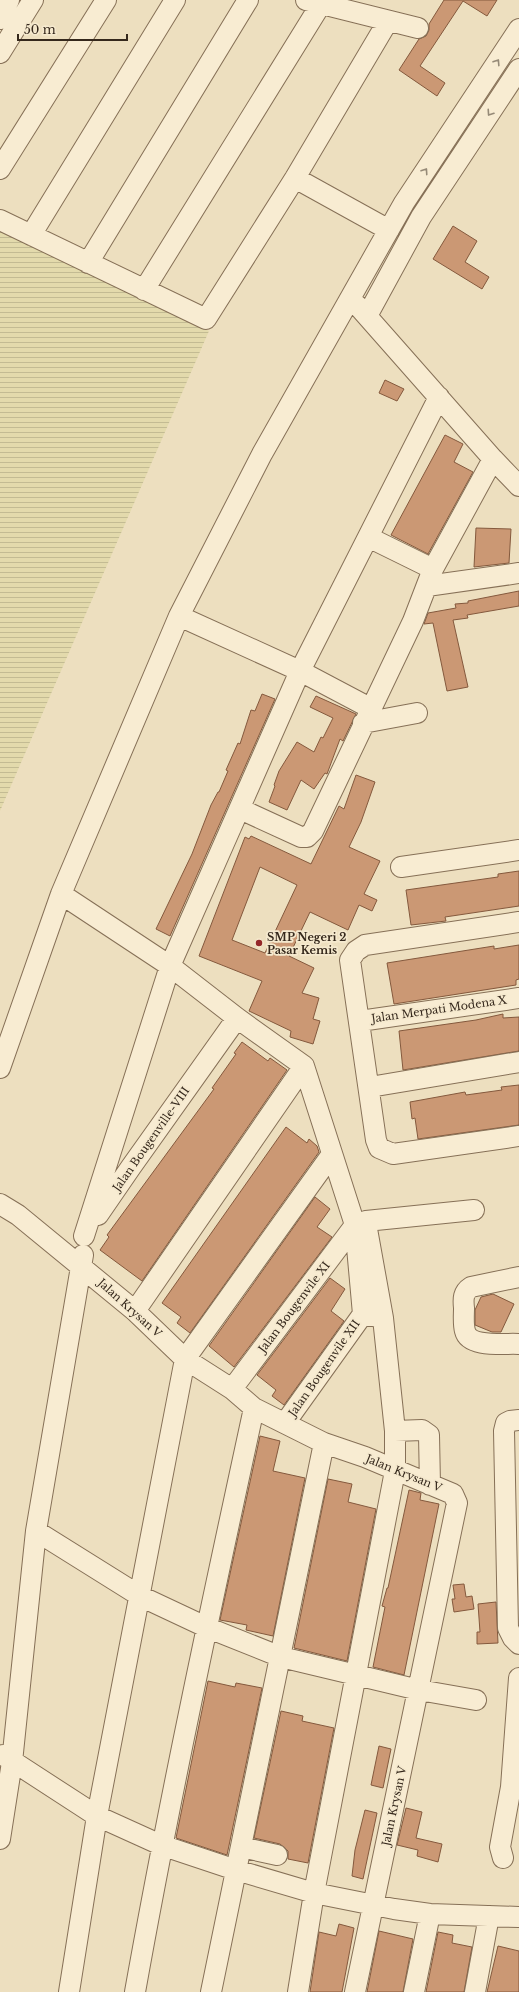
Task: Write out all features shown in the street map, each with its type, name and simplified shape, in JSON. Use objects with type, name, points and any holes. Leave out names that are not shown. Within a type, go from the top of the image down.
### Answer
[{"type":"street","points":[[0,19],[9,0]]},
{"type":"street","points":[[0,53],[33,0]]},
{"type":"street","points":[[0,170],[106,0]]},
{"type":"street","points":[[31,235],[175,0]]},
{"type":"street","points":[[88,263],[248,0]]},
{"type":"street","points":[[144,290],[314,2],[418,28]]},
{"type":"street","points":[[0,220],[206,320],[295,178],[388,21]]},
{"type":"street","points":[[0,1068],[61,894],[179,616],[262,454],[404,203],[519,29]]},
{"type":"street","points":[[367,316],[421,217],[519,69]]},
{"type":"street","points":[[295,178],[389,230]]},
{"type":"street","points":[[404,203],[421,217]]},
{"type":"street","points":[[350,298],[493,459],[516,474]]},
{"type":"street","points":[[84,1236],[170,966],[300,671],[439,397]]},
{"type":"street","points":[[240,809],[301,837],[307,837],[313,831],[366,716],[413,621],[430,578],[493,459]]},
{"type":"street","points":[[368,537],[430,578],[519,574]]},
{"type":"street","points":[[179,616],[300,671],[366,716],[417,713]]},
{"type":"street","points":[[401,867],[519,850]]},
{"type":"street","points":[[61,894],[170,966],[237,1018],[304,1066],[332,1154],[361,1223],[383,1318],[395,1431],[395,1471],[314,1893],[298,1992]]},
{"type":"street","points":[[519,922],[365,945],[356,951],[350,960],[370,1088],[376,1140],[379,1148],[393,1154],[519,1136]]},
{"type":"street","name":"Jalan Merpati Modena X","points":[[360,1021],[519,998]]},
{"type":"street","name":"Jalan Bougenville-VIII","points":[[0,1839],[6,1757],[36,1531],[82,1267],[84,1236],[130,1167],[237,1018]]},
{"type":"street","points":[[370,1088],[519,1062]]},
{"type":"street","points":[[135,1311],[304,1066]]},
{"type":"street","points":[[68,1992],[97,1816],[185,1359],[332,1154]]},
{"type":"street","name":"Jalan Krysan V","points":[[0,1204],[18,1215],[135,1311],[185,1359],[232,1389],[254,1408],[324,1443],[454,1494],[457,1503],[355,1992]]},
{"type":"street","points":[[361,1223],[474,1210]]},
{"type":"street","points":[[361,1223],[363,1314],[383,1318]]},
{"type":"street","name":"Jalan Bougenvile XI","points":[[232,1389],[361,1223]]},
{"type":"street","points":[[519,1277],[471,1286],[466,1290],[463,1298],[465,1331],[470,1339],[480,1343],[519,1344]]},
{"type":"street","name":"Jalan Bougenvile XII","points":[[285,1423],[363,1314]]},
{"type":"street","points":[[135,1992],[161,1845],[254,1408]]},
{"type":"street","points":[[519,1420],[506,1423],[504,1431],[508,1628],[513,1638],[519,1644]]},
{"type":"street","points":[[395,1431],[422,1430],[429,1435],[430,1485]]},
{"type":"street","points":[[211,1992],[324,1443]]},
{"type":"street","points":[[36,1531],[140,1596],[206,1628],[281,1657],[419,1690],[476,1700]]},
{"type":"street","points":[[503,1858],[500,1847],[515,1787],[519,1678]]},
{"type":"street","points":[[6,1757],[97,1816],[161,1845],[236,1870],[314,1893],[372,1905],[430,1914],[519,1917]]},
{"type":"street","points":[[240,1847],[277,1855]]},
{"type":"street","points":[[414,1992],[430,1914]]},
{"type":"street","points":[[475,1992],[489,1916]]},
{"type":"shaded area","points":[[0,227],[209,331],[0,811]]},
{"type":"building","points":[[444,0],[497,0],[487,16],[463,1],[420,66],[445,83],[437,96],[399,70],[419,39],[426,36],[429,30],[429,24]]},
{"type":"building","points":[[453,226],[477,241],[465,262],[489,277],[482,289],[433,259]]},
{"type":"building","points":[[385,380],[404,389],[397,401],[379,393]]},
{"type":"building","points":[[445,435],[463,444],[454,462],[473,472],[428,554],[391,535]]},
{"type":"building","points":[[476,528],[511,529],[509,563],[474,567]]},
{"type":"building","points":[[519,591],[519,606],[467,615],[468,618],[453,620],[468,687],[447,691],[433,623],[424,624],[428,613],[456,608],[455,604],[468,603],[468,601]]},
{"type":"building","points":[[262,694],[275,699],[170,936],[156,929],[192,854],[211,805],[219,792],[228,771],[226,770],[238,743],[240,744],[251,710],[255,711]]},
{"type":"building","points":[[316,696],[356,714],[343,741],[340,739],[327,774],[325,773],[314,789],[301,780],[287,810],[269,802],[279,771],[297,742],[314,752],[321,737],[323,738],[333,718],[310,707]]},
{"type":"building","points":[[356,775],[375,782],[361,822],[349,847],[380,861],[364,894],[377,900],[372,911],[359,905],[348,930],[310,912],[289,956],[314,968],[302,993],[319,998],[313,1019],[320,1021],[313,1044],[290,1037],[291,1031],[249,1011],[262,981],[199,956],[245,837],[249,839],[251,836],[311,864],[339,806],[344,809]],"holes":[[[260,867],[297,885],[265,953],[232,940]]]},
{"type":"building","points":[[519,871],[519,906],[445,917],[446,921],[411,925],[406,890],[498,877],[498,874]]},
{"type":"building","points":[[519,945],[519,979],[516,980],[516,985],[394,1004],[387,963],[494,946],[494,949]]},
{"type":"building","points":[[503,1014],[503,1018],[519,1017],[519,1051],[403,1070],[399,1031],[476,1020]]},
{"type":"building","points":[[242,1042],[268,1061],[270,1058],[287,1070],[142,1281],[100,1250],[109,1237],[107,1235],[214,1089],[212,1088],[236,1054],[234,1053]]},
{"type":"building","points":[[519,1085],[519,1125],[418,1139],[415,1118],[412,1119],[410,1102],[465,1092],[466,1095],[502,1090],[501,1087]]},
{"type":"building","points":[[286,1127],[307,1143],[309,1139],[317,1146],[319,1152],[190,1333],[177,1323],[181,1317],[162,1303]]},
{"type":"building","points":[[315,1197],[330,1209],[317,1227],[332,1237],[234,1367],[209,1346]]},
{"type":"building","points":[[330,1278],[345,1289],[331,1311],[344,1321],[284,1405],[272,1396],[276,1390],[257,1375]]},
{"type":"building","points":[[493,1294],[514,1304],[501,1332],[492,1332],[475,1325],[475,1310],[481,1297]]},
{"type":"building","points":[[260,1436],[280,1441],[273,1471],[305,1478],[273,1636],[246,1630],[247,1625],[220,1620]]},
{"type":"building","points":[[328,1479],[352,1484],[348,1502],[376,1509],[347,1661],[294,1648]]},
{"type":"building","points":[[409,1490],[421,1493],[420,1500],[439,1504],[404,1675],[373,1667],[385,1607],[382,1606],[388,1588]]},
{"type":"building","points":[[464,1584],[466,1597],[472,1596],[474,1609],[454,1612],[452,1599],[455,1599],[453,1585]]},
{"type":"building","points":[[496,1602],[498,1643],[477,1644],[477,1632],[480,1632],[478,1604]]},
{"type":"building","points":[[208,1681],[235,1687],[236,1683],[262,1688],[227,1855],[176,1838]]},
{"type":"building","points":[[281,1711],[303,1716],[302,1721],[334,1728],[308,1863],[288,1859],[288,1851],[280,1844],[254,1838]]},
{"type":"building","points":[[379,1746],[391,1749],[383,1788],[371,1785]]},
{"type":"building","points":[[406,1808],[422,1812],[416,1838],[442,1844],[438,1862],[417,1856],[418,1850],[397,1845]]},
{"type":"building","points":[[365,1810],[377,1813],[363,1879],[352,1876],[355,1850]]},
{"type":"building","points":[[339,1924],[354,1928],[342,1992],[310,1992],[319,1932],[336,1936]]},
{"type":"building","points":[[379,1931],[413,1939],[403,1992],[367,1992]]},
{"type":"building","points":[[438,1932],[453,1935],[452,1943],[472,1947],[464,1992],[426,1992]]},
{"type":"building","points":[[498,1946],[519,1951],[519,1992],[487,1992]]},
{"type":"place","name":"SMP Negeri 2 Pasar Kemis","points":[[259,943]]}]
